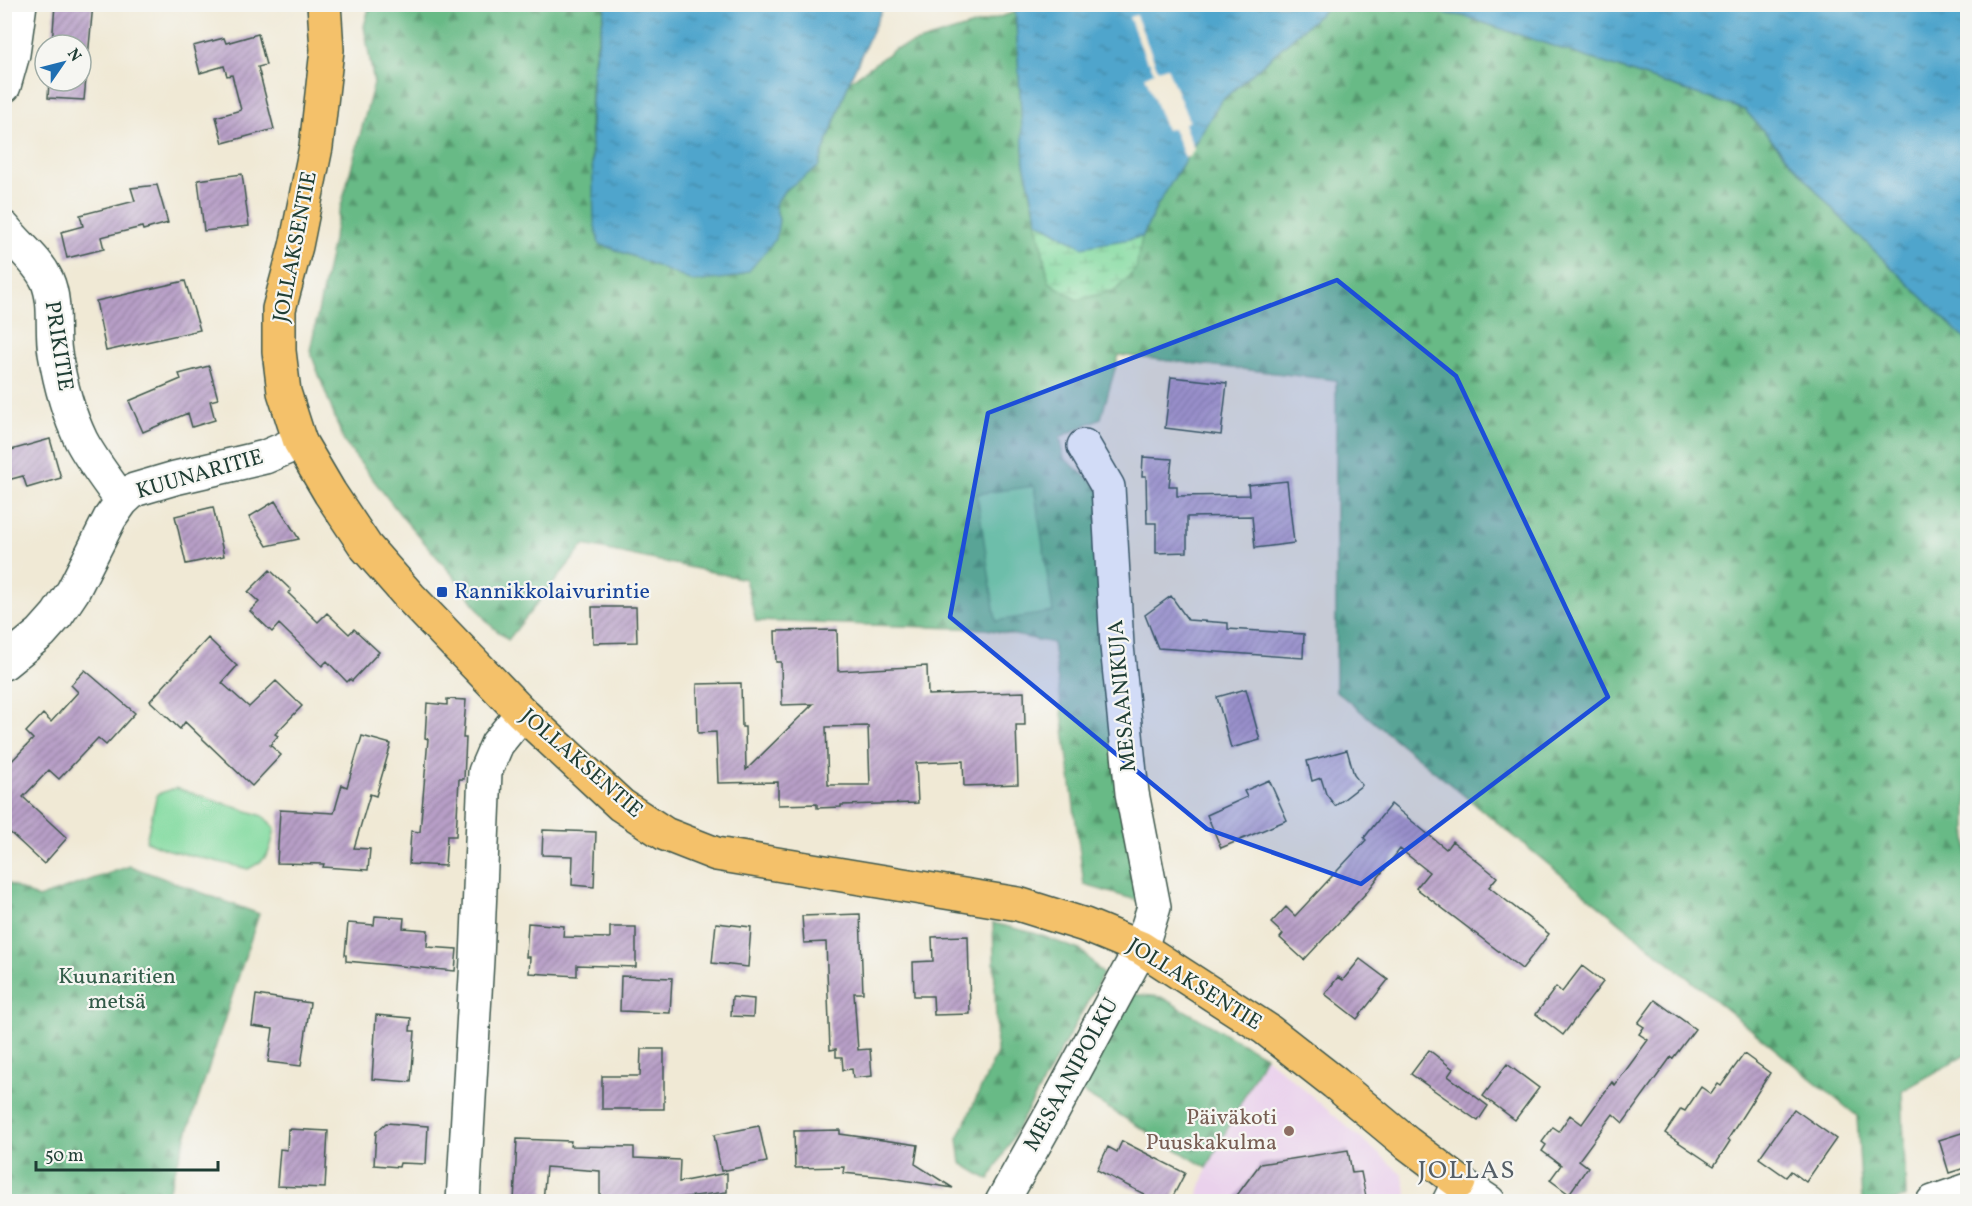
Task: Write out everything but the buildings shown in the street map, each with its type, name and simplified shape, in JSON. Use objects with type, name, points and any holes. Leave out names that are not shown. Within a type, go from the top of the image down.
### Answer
[{"type":"main road","name":"JOLLAKSENTIE","points":[[324,4],[327,50],[316,147],[296,246],[279,309],[279,351],[284,393],[300,442],[330,493],[366,547],[410,597],[522,713],[621,805],[665,834],[717,854],[1018,904],[1085,925],[1141,948],[1266,1029],[1353,1097],[1407,1143],[1454,1192]]},
{"type":"street","points":[[4,86],[13,54],[20,4]]},
{"type":"street","name":"PRIKITIE","points":[[4,228],[34,258],[48,282],[54,309],[54,345],[61,387],[81,440],[122,501]]},
{"type":"street","name":"KUUNARITIE","points":[[4,663],[41,633],[57,615],[73,591],[110,518],[122,501],[134,490],[266,457],[300,442]]},
{"type":"street","name":"MESAANIKUJA","points":[[1084,446],[1108,487],[1117,646],[1132,793],[1154,907],[1141,948]]},
{"type":"street","points":[[463,1202],[477,970],[485,772],[497,744],[522,713]]},
{"type":"street","name":"MESAANIPOLKU","points":[[1002,1202],[1141,948]]},
{"type":"street","points":[[1933,1202],[1968,1190]]},
{"type":"street","points":[[1454,1192],[1489,1202]]},
{"type":"highlighted area","points":[[1337,280],[1456,376],[1608,697],[1361,884],[1207,829],[950,617],[988,413]]},
{"type":"shaded area","name":"Päiväkoti Puuskakulma","points":[[1265,1056],[1402,1174],[1407,1194],[1404,1202],[1196,1202],[1207,1168]]},
{"type":"green space","points":[[370,5],[604,5],[594,61],[590,112],[599,244],[632,256],[779,220],[775,205],[784,191],[818,167],[849,82],[895,49],[1016,12],[1024,164],[1038,222],[1082,247],[1142,237],[1157,206],[1220,102],[1330,5],[1380,5],[1463,16],[1745,110],[1838,215],[1967,341],[1967,1054],[1902,1091],[1906,1197],[1894,1201],[1862,1201],[1857,1116],[1336,691],[1336,380],[1119,355],[1101,418],[1060,437],[1064,458],[1100,489],[1143,902],[1084,885],[1053,643],[986,629],[756,621],[745,579],[584,545],[508,640],[487,622],[463,587],[403,518],[344,442],[310,351],[337,221],[374,83],[364,26]]},
{"type":"green space","points":[[1029,185],[1157,206],[1142,237],[1136,269],[1116,290],[1077,300],[1049,282]]},
{"type":"green space","points":[[1034,486],[1053,612],[996,621],[977,494]]},
{"type":"green space","points":[[176,788],[263,816],[275,828],[268,853],[256,865],[248,869],[165,849],[146,841],[157,794]]},
{"type":"green space","name":"Kuunaritien metsä","points":[[130,866],[259,914],[165,1201],[5,1201],[5,882],[38,898]]},
{"type":"green space","points":[[993,923],[1034,933],[1082,951],[1103,974],[989,1180],[961,1163],[958,1138],[997,1053]]},
{"type":"green space","points":[[1130,994],[1161,997],[1265,1056],[1207,1168],[1080,1091]]},
{"type":"water","points":[[604,5],[884,5],[849,82],[818,167],[784,191],[775,205],[779,220],[776,239],[749,271],[736,277],[694,282],[599,244],[594,221],[591,114],[593,68]]},
{"type":"water","points":[[1015,5],[1330,5],[1220,102],[1157,206],[1142,237],[1082,247],[1038,222],[1024,164]]},
{"type":"water","points":[[1380,5],[1967,5],[1967,341],[1838,215],[1745,110],[1463,16]]},
{"type":"pier","points":[[1136,15],[1158,70],[1167,67],[1189,121],[1184,124],[1194,149],[1190,156],[1185,158],[1173,128],[1166,130],[1145,76],[1154,72],[1149,61],[1147,62],[1129,17]]},
{"type":"place","name":"Rannikkolaivurintie","points":[[442,592]]},
{"type":"place","name":"Päiväkoti Puuskakulma","points":[[1289,1131]]},
{"type":"district","name":"JOLLAS","points":[[1467,1171]]}]
